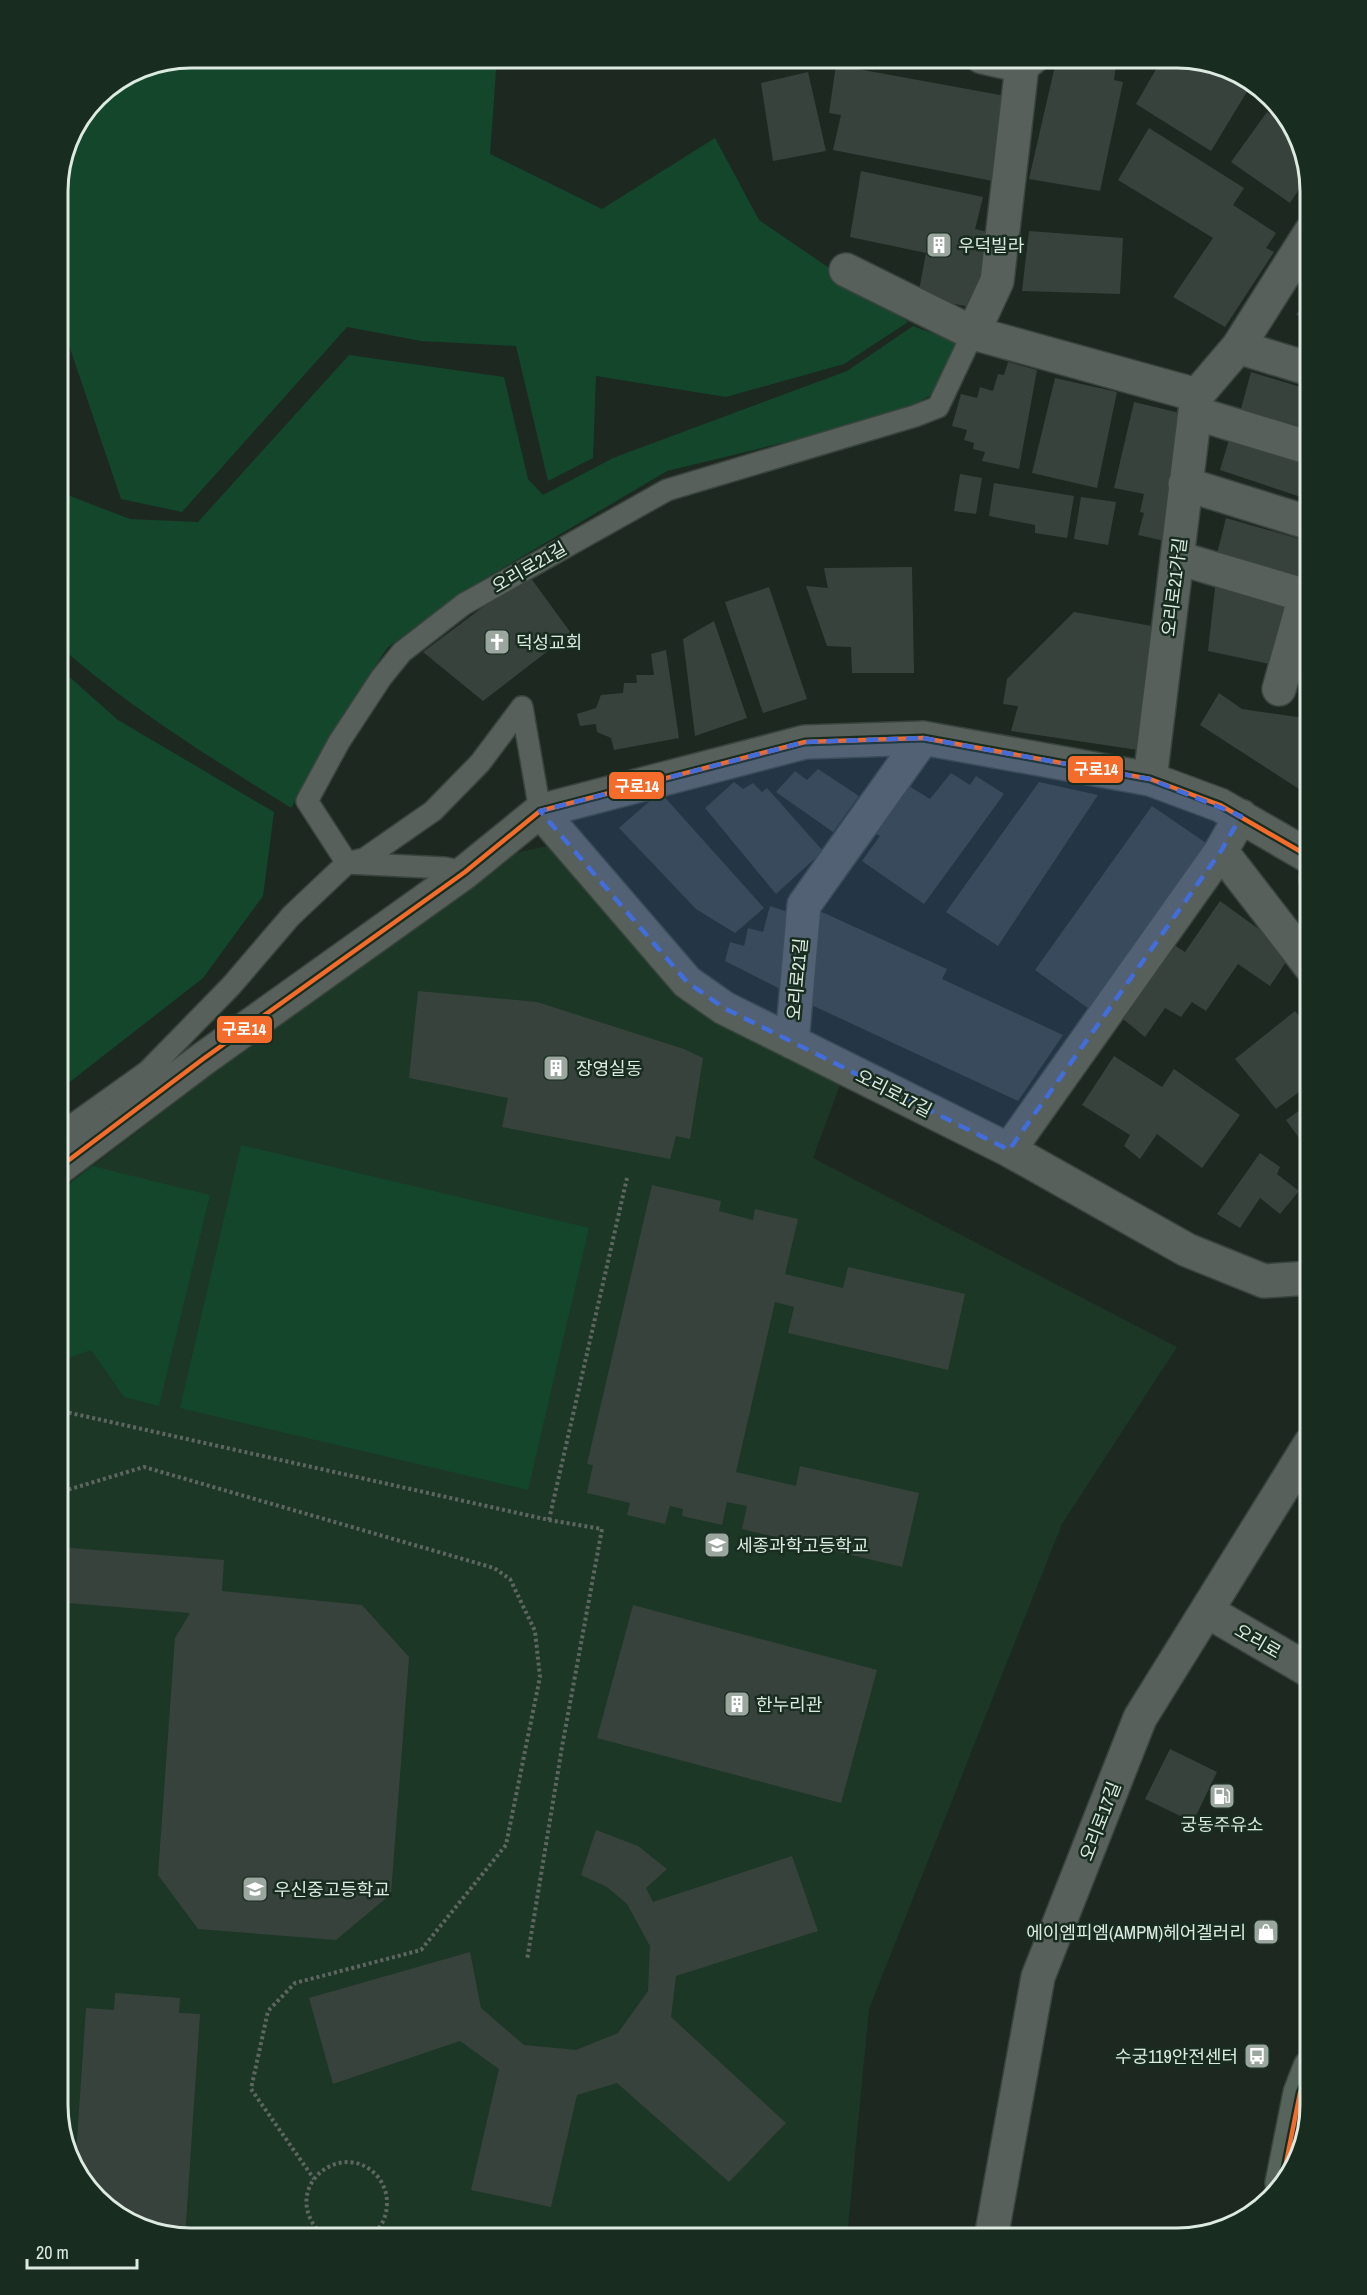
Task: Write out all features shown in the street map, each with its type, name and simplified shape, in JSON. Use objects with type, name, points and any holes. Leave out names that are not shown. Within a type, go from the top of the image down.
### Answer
[{"type":"main road","points":[[1287,2160],[1300,2092]]},
{"type":"street","points":[[973,333],[997,281],[1026,68]]},
{"type":"street","points":[[1196,404],[1238,347],[1300,249]]},
{"type":"street","points":[[846,270],[973,333],[1196,404],[1300,444]]},
{"type":"street","points":[[1238,347],[1300,366]]},
{"type":"street","name":"오리로21가길","points":[[1150,779],[1196,404]]},
{"type":"street","points":[[1185,484],[1300,520]]},
{"type":"street","points":[[1178,558],[1300,595]]},
{"type":"street","points":[[1279,689],[1300,620]]},
{"type":"street","points":[[68,1160],[203,1059],[465,872],[540,811],[805,742],[923,738],[1150,779],[1220,805],[1300,851]]},
{"type":"street","name":"오리로21길","points":[[792,1042],[804,905],[923,738]]},
{"type":"street","name":"오리로17길","points":[[540,811],[687,982],[724,1008],[1009,1150],[1187,1250],[1264,1281],[1300,1279]]},
{"type":"street","points":[[1009,1150],[1221,851],[1241,816]]},
{"type":"street","points":[[1221,851],[1300,953]]},
{"type":"street","name":"오리로17길","points":[[994,2228],[1038,1977],[1140,1718],[1300,1460]]},
{"type":"street","name":"오리로","points":[[1207,1611],[1300,1665]]},
{"type":"lane","name":"오리로21길","points":[[347,863],[307,801],[339,742],[381,678],[402,652],[464,604],[667,490],[939,407],[973,333]]},
{"type":"lane","points":[[68,1128],[148,1071],[231,986],[291,916],[347,863],[364,859],[433,811],[480,763],[522,706],[540,811]]},
{"type":"lane","points":[[347,863],[445,868],[465,872]]},
{"type":"path","points":[[549,1520],[627,1178]]},
{"type":"path","points":[[68,1412],[549,1520],[602,1529],[562,1747],[527,1960]]},
{"type":"path","points":[[68,1490],[144,1467],[494,1568],[510,1579],[535,1631],[540,1677],[506,1845],[421,1950],[295,1983],[268,2012],[251,2089],[314,2179]]},
{"type":"path","points":[[314,2227],[308,2217],[306,2205],[308,2191],[314,2179],[323,2169],[349,2162],[362,2165],[374,2173],[382,2183],[387,2196],[387,2209],[380,2227]]},
{"type":"highlighted area","points":[[923,738],[1150,779],[1241,816],[1221,851],[1009,1150],[724,1008],[687,982],[540,811],[805,742]]},
{"type":"shaded area","points":[[191,68],[496,68],[490,154],[602,209],[715,138],[759,220],[908,322],[844,364],[726,397],[596,376],[593,458],[548,481],[516,346],[421,341],[347,327],[182,512],[121,499],[68,342],[68,183],[77,144],[88,122],[98,109],[122,88],[136,80],[167,70]]},
{"type":"shaded area","points":[[913,326],[962,344],[936,392],[897,415],[667,471],[459,594],[387,648],[291,808],[141,710],[68,653],[68,495],[130,519],[198,522],[349,355],[504,377],[528,479],[543,495],[613,458],[847,371]]},
{"type":"shaded area","points":[[68,676],[118,720],[274,812],[263,896],[203,978],[68,1083]]},
{"type":"shaded area","name":"세종과학고등학교","points":[[552,845],[631,935],[843,1077],[813,1158],[1177,1347],[1062,1524],[869,2009],[848,2228],[183,2227],[151,2221],[122,2207],[98,2186],[80,2159],[69,2120],[68,1185],[371,953],[515,853]]},
{"type":"shaded area","points":[[241,1145],[589,1228],[528,1490],[180,1408]]},
{"type":"shaded area","points":[[92,1166],[210,1195],[159,1406],[124,1397],[91,1350],[68,1358],[68,1185]]},
{"type":"building","points":[[836,68],[852,68],[1011,97],[998,182],[833,150],[841,115],[829,113]]},
{"type":"building","points":[[1054,68],[1116,68],[1114,80],[1123,82],[1100,191],[1029,179]]},
{"type":"building","points":[[1157,68],[1200,70],[1231,80],[1248,90],[1211,151],[1136,104]]},
{"type":"building","points":[[808,72],[826,151],[773,161],[761,83]]},
{"type":"building","points":[[1267,112],[1276,118],[1287,136],[1295,159],[1300,188],[1290,203],[1231,162]]},
{"type":"building","points":[[1149,128],[1244,188],[1233,205],[1276,233],[1266,248],[1274,252],[1225,327],[1173,297],[1213,238],[1118,180]]},
{"type":"building","name":"우덕빌라","points":[[861,171],[983,197],[975,229],[992,233],[974,308],[918,296],[926,253],[850,237]]},
{"type":"building","points":[[1029,231],[1123,238],[1120,294],[1022,291]]},
{"type":"building","points":[[1008,362],[1037,370],[1019,469],[982,461],[985,452],[973,449],[974,443],[964,440],[967,430],[952,426],[961,394],[977,398],[980,387],[993,391],[998,374],[1004,375]]},
{"type":"building","points":[[1251,372],[1300,387],[1300,426],[1241,409]]},
{"type":"building","points":[[1055,378],[1117,392],[1097,488],[1032,473]]},
{"type":"building","points":[[1134,402],[1180,413],[1173,447],[1179,449],[1169,542],[1138,535],[1144,513],[1140,512],[1144,494],[1114,488]]},
{"type":"building","points":[[1231,433],[1300,454],[1300,497],[1220,470]]},
{"type":"building","points":[[960,474],[982,478],[976,514],[954,511]]},
{"type":"building","points":[[994,483],[1074,496],[1067,538],[1035,533],[1035,525],[989,516]]},
{"type":"building","points":[[1081,497],[1116,502],[1108,545],[1074,539]]},
{"type":"building","points":[[1226,518],[1300,539],[1300,586],[1215,562]]},
{"type":"building","points":[[912,567],[914,673],[852,673],[851,647],[827,646],[806,586],[828,588],[824,568]]},
{"type":"building","name":"덕성교회","points":[[530,577],[571,633],[483,701],[423,652],[487,604]]},
{"type":"building","points":[[1216,579],[1296,603],[1279,666],[1208,651]]},
{"type":"building","points":[[769,587],[807,699],[763,713],[725,602]]},
{"type":"building","points":[[1074,612],[1152,626],[1138,750],[1011,731],[1018,706],[1003,704],[1007,679]]},
{"type":"building","points":[[714,621],[747,718],[695,736],[683,639]]},
{"type":"building","points":[[666,650],[679,738],[614,750],[611,738],[597,732],[596,724],[580,726],[577,714],[596,708],[601,695],[623,693],[624,683],[637,683],[636,675],[654,675],[651,654]]},
{"type":"building","points":[[1219,693],[1242,709],[1300,718],[1300,790],[1200,725]]},
{"type":"building","points":[[818,769],[859,796],[833,832],[776,792],[795,771],[807,780]]},
{"type":"building","points":[[951,773],[970,785],[976,776],[1004,794],[924,904],[862,861],[880,836],[870,830],[904,783],[930,799]]},
{"type":"building","points":[[734,782],[743,789],[753,783],[762,792],[767,788],[823,851],[776,894],[705,808]]},
{"type":"building","points":[[1039,782],[1098,795],[998,946],[946,912]]},
{"type":"building","points":[[660,792],[764,908],[735,933],[696,909],[619,828]]},
{"type":"building","points":[[1152,806],[1209,845],[1092,1011],[1035,970]]},
{"type":"building","points":[[789,897],[798,897],[788,993],[725,961],[730,942],[744,946],[748,928],[763,932],[770,906],[788,912]]},
{"type":"building","points":[[1220,901],[1292,953],[1270,986],[1238,964],[1206,1011],[1192,1002],[1181,1017],[1165,1008],[1145,1037],[1123,1019],[1174,945],[1185,952]]},
{"type":"building","points":[[813,908],[947,969],[942,979],[1063,1035],[1018,1101],[805,1002]]},
{"type":"building","name":"장영실동","points":[[418,991],[537,1002],[684,1049],[703,1058],[690,1139],[676,1136],[670,1159],[502,1127],[508,1098],[409,1078]]},
{"type":"building","points":[[1295,1011],[1300,1017],[1300,1091],[1276,1109],[1235,1059]]},
{"type":"building","points":[[1114,1056],[1162,1087],[1174,1069],[1240,1115],[1202,1168],[1157,1134],[1140,1159],[1124,1146],[1130,1135],[1082,1105]]},
{"type":"building","points":[[1300,1110],[1300,1139],[1286,1120]]},
{"type":"building","points":[[1260,1153],[1280,1167],[1277,1174],[1299,1191],[1280,1214],[1260,1198],[1240,1228],[1217,1214]]},
{"type":"building","points":[[652,1185],[721,1201],[719,1211],[753,1220],[755,1209],[798,1219],[785,1274],[843,1288],[848,1267],[965,1294],[948,1370],[788,1333],[794,1307],[775,1302],[736,1472],[796,1486],[800,1466],[919,1493],[902,1567],[742,1529],[747,1506],[727,1502],[722,1525],[682,1516],[683,1509],[670,1506],[665,1524],[627,1515],[630,1503],[587,1493],[593,1465],[587,1464]]},
{"type":"building","points":[[68,1548],[224,1560],[222,1591],[362,1605],[409,1657],[391,1894],[336,1940],[198,1929],[158,1875],[175,1638],[190,1613],[68,1603]]},
{"type":"building","name":"한누리관","points":[[633,1605],[877,1670],[841,1803],[597,1738]]},
{"type":"building","points":[[1170,1749],[1217,1772],[1193,1822],[1145,1799]]},
{"type":"building","points":[[596,1830],[638,1846],[667,1869],[646,1888],[653,1902],[792,1856],[818,1931],[676,1976],[671,2017],[786,2123],[729,2182],[617,2083],[577,2095],[551,2207],[471,2190],[499,2069],[460,2041],[333,2084],[309,1998],[470,1952],[481,2008],[524,2045],[576,2050],[618,2033],[648,1991],[650,1946],[627,1904],[607,1887],[581,1875]]},
{"type":"building","points":[[115,1993],[180,1998],[179,2013],[200,2014],[186,2227],[151,2221],[122,2207],[98,2186],[88,2173],[76,2150],[86,2008],[114,2010]]},
{"type":"transit line","name":"구로14","points":[[68,1161],[203,1059],[465,872],[540,811],[805,742],[923,738],[1150,779],[1220,805],[1300,851]]},
{"type":"transit line","name":"구로14","points":[[1287,2160],[1300,2093]]},
{"type":"place","name":"우덕빌라","points":[[939,245]]},
{"type":"place","name":"덕성교회","points":[[497,642]]},
{"type":"place","name":"장영실동","points":[[556,1068]]},
{"type":"place","name":"세종과학고등학교","points":[[717,1545]]},
{"type":"place","name":"한누리관","points":[[737,1704]]},
{"type":"place","name":"궁동주유소","points":[[1222,1796]]},
{"type":"place","name":"우신중고등학교","points":[[255,1889]]},
{"type":"place","name":"에이엠피엠(AMPM)헤어겔러리","points":[[1266,1932]]},
{"type":"place","name":"수궁119안전센터","points":[[1257,2056]]}]
